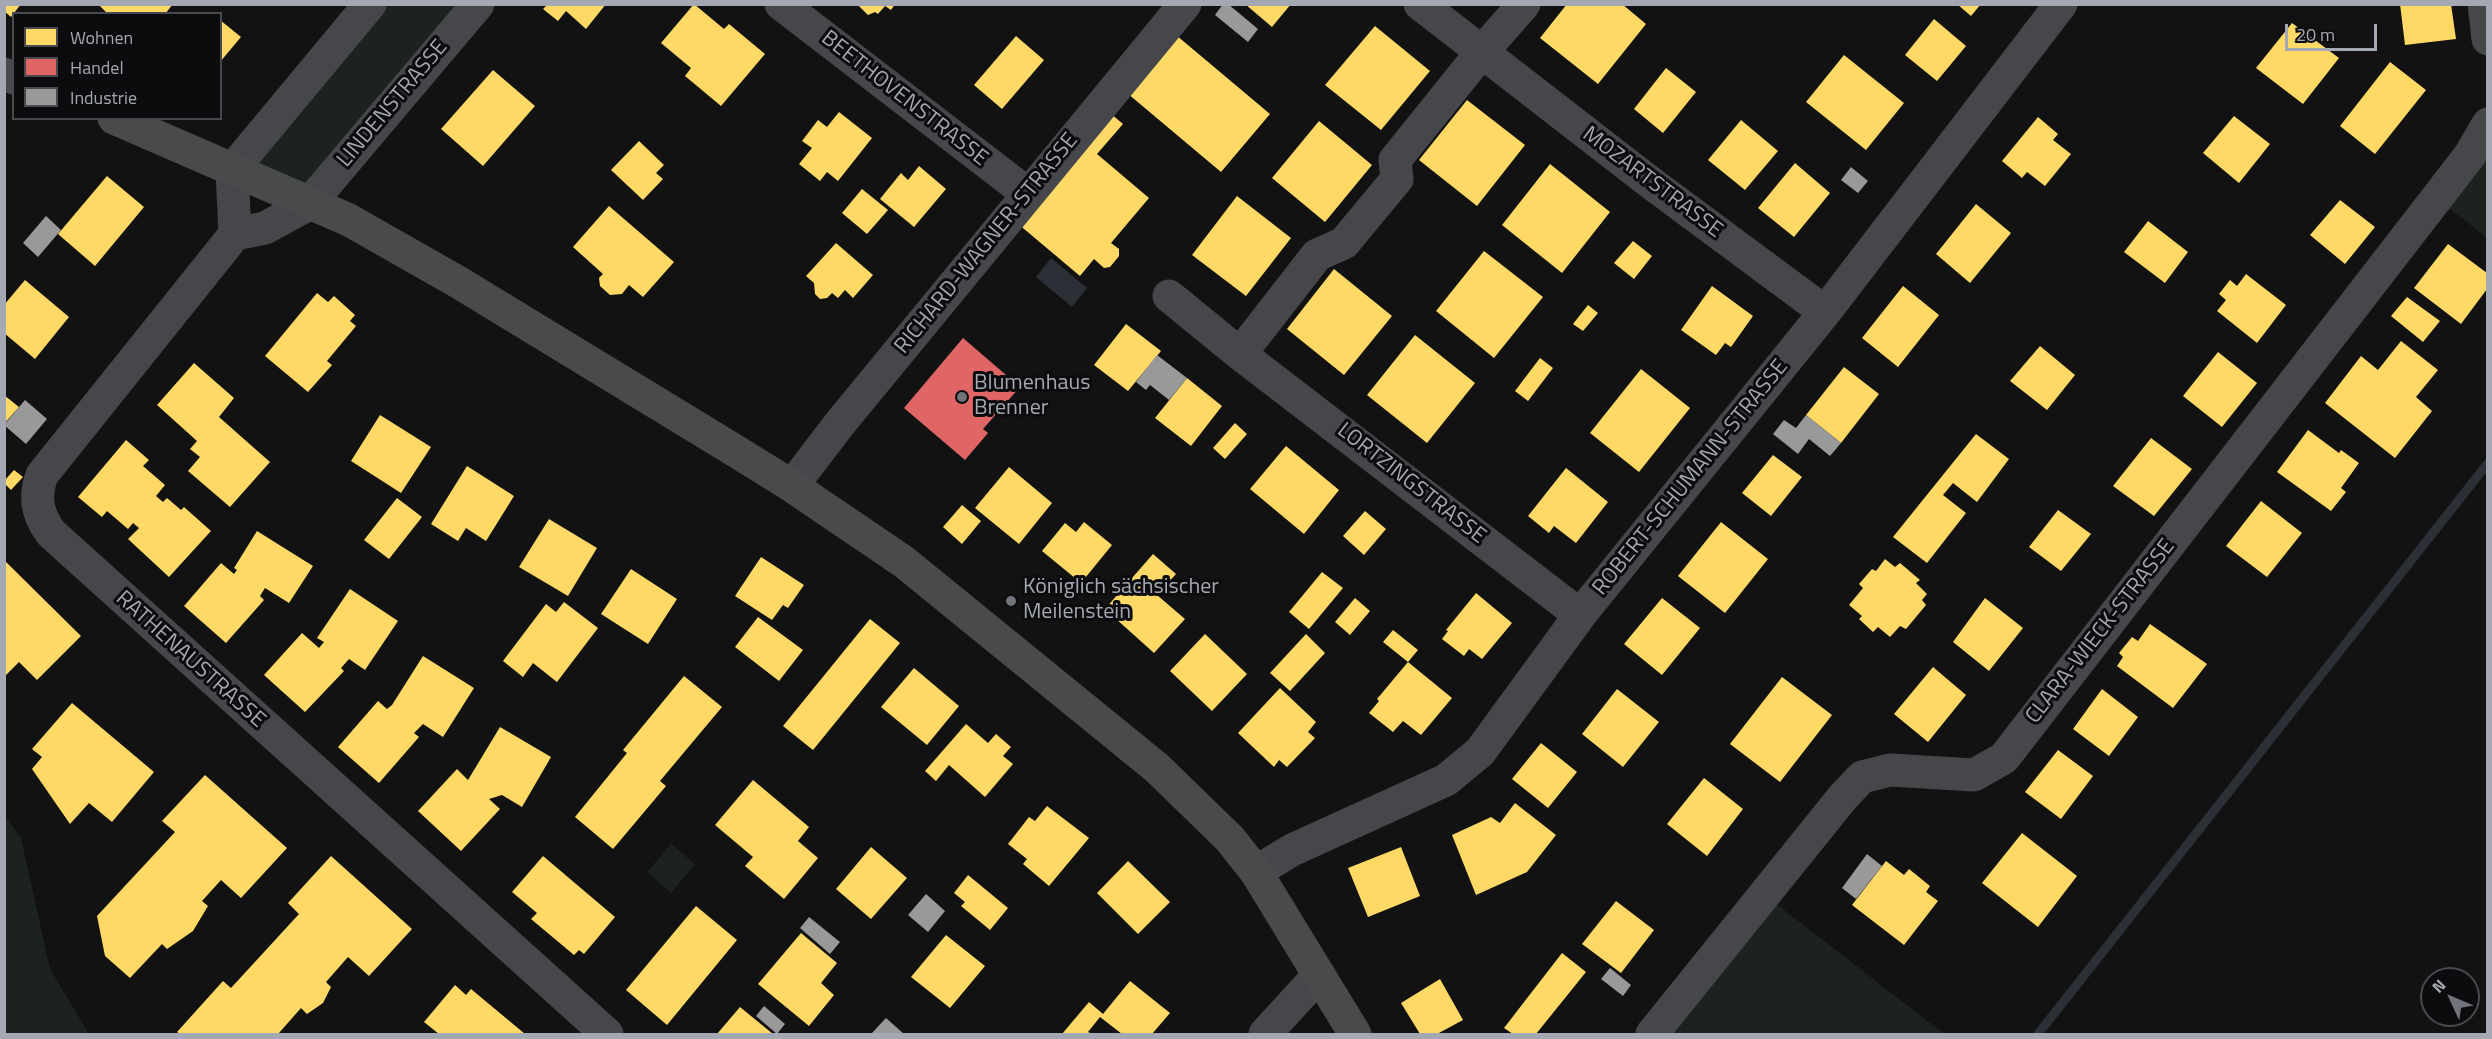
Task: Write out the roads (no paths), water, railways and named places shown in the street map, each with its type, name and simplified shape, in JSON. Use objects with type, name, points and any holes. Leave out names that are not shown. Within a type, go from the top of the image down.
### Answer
[{"type":"main road","points":[[119,120],[349,220],[458,282],[792,486],[904,562],[1157,768],[1230,839],[1256,872],[1355,1035]]},
{"type":"street","points":[[309,204],[265,228],[235,234],[232,170],[370,4]]},
{"type":"street","name":"LINDENSTRASSE","points":[[309,204],[477,4]]},
{"type":"street","name":"BEETHOVENSTRASSE","points":[[781,4],[1028,194]]},
{"type":"street","name":"RICHARD-WAGNER-STRASSE","points":[[792,486],[840,422],[1185,4]]},
{"type":"street","name":"MOZARTSTRASSE","points":[[1420,4],[1481,53],[1825,312]]},
{"type":"street","points":[[1240,354],[1317,255],[1344,243],[1397,179],[1395,160],[1481,53],[1524,4]]},
{"type":"street","name":"ROBERT-SCHUMANN-STRASSE","points":[[1256,872],[1292,850],[1446,780],[1480,752],[1580,615],[1825,312],[2061,4]]},
{"type":"street","points":[[2484,4],[2487,39]]},
{"type":"street","name":"CLARA-WIECK-STRASSE","points":[[1652,1035],[1843,797],[1862,777],[1890,770],[1974,775],[2004,758],[2470,155],[2487,124]]},
{"type":"street","name":"RATHENAUSTRASSE","points":[[235,234],[42,475],[37,490],[37,504],[42,520],[51,533],[133,609],[607,1035]]},
{"type":"street","name":"LORTZINGSTRASSE","points":[[1169,296],[1240,354],[1580,615]]},
{"type":"street","points":[[1265,1035],[1319,975]]},
{"type":"waterway","points":[[2038,1034],[2488,463]]},
{"type":"place","name":"Blumenhaus Brenner","points":[[962,397]]},
{"type":"place","name":"Königlich sächsischer Meilenstein","points":[[1011,601]]}]
